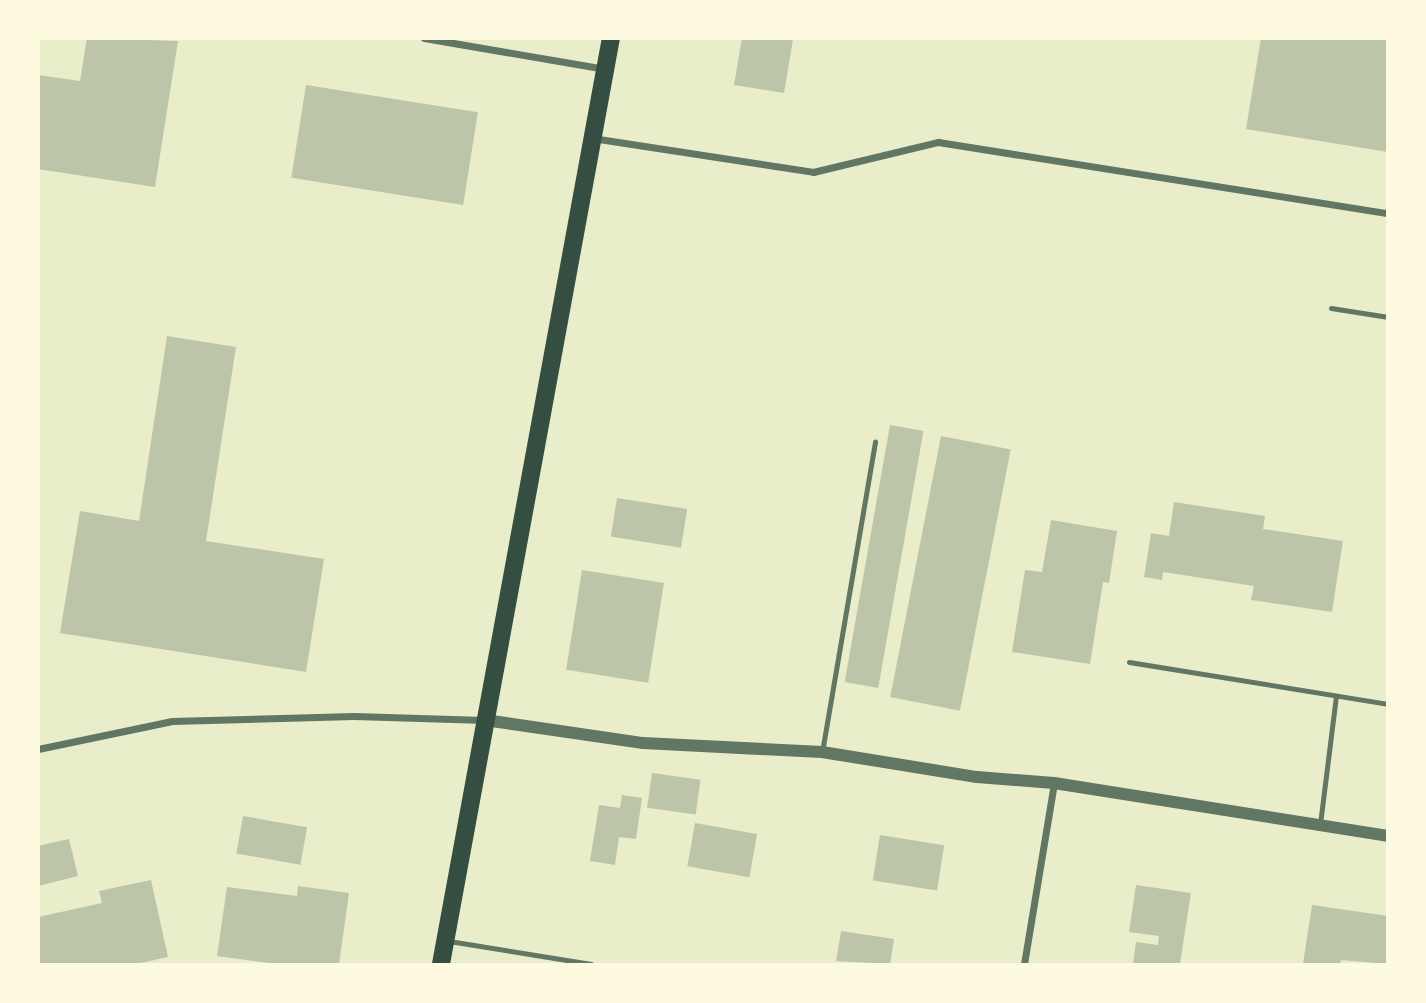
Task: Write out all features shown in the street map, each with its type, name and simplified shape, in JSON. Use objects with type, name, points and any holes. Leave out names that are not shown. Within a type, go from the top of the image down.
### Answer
[{"type":"main road","points":[[441,964],[611,38]]},
{"type":"street","points":[[424,38],[605,69]]},
{"type":"street","points":[[592,138],[813,172],[938,142],[1388,213]]},
{"type":"street","points":[[38,749],[172,721],[354,716],[485,720],[643,743],[822,752],[977,778],[1054,783],[1388,836]]},
{"type":"street","points":[[1024,964],[1054,783]]},
{"type":"lane","points":[[1331,308],[1388,317]]},
{"type":"lane","points":[[822,752],[875,441]]},
{"type":"lane","points":[[1129,662],[1388,704]]},
{"type":"lane","points":[[1320,826],[1336,696]]},
{"type":"lane","points":[[446,940],[591,964]]},
{"type":"building","points":[[87,38],[178,41],[155,187],[38,169],[38,75],[80,81]]},
{"type":"building","points":[[742,38],[793,39],[784,93],[734,85]]},
{"type":"building","points":[[1261,38],[1388,38],[1388,152],[1246,129]]},
{"type":"building","points":[[306,85],[478,112],[463,205],[291,178]]},
{"type":"building","points":[[167,336],[236,347],[206,541],[324,559],[306,672],[60,633],[80,511],[139,521]]},
{"type":"building","points":[[890,425],[923,431],[878,688],[845,682]]},
{"type":"building","points":[[941,436],[1011,450],[960,711],[890,697]]},
{"type":"building","points":[[617,498],[687,509],[681,548],[611,537]]},
{"type":"building","points":[[1174,502],[1265,516],[1263,529],[1343,541],[1332,612],[1251,600],[1254,586],[1163,572],[1162,580],[1144,577],[1151,533],[1169,536]]},
{"type":"building","points":[[1051,520],[1117,531],[1109,583],[1103,582],[1090,664],[1012,652],[1025,570],[1042,572]]},
{"type":"building","points":[[582,570],[664,583],[648,683],[566,670]]},
{"type":"building","points":[[652,773],[701,780],[696,814],[647,808]]},
{"type":"building","points":[[622,795],[642,798],[636,839],[619,837],[615,865],[590,861],[599,805],[620,808]]},
{"type":"building","points":[[243,816],[307,827],[300,865],[236,853]]},
{"type":"building","points":[[695,823],[757,834],[749,877],[687,866]]},
{"type":"building","points":[[880,835],[944,845],[937,891],[873,880]]},
{"type":"building","points":[[69,839],[78,876],[38,886],[38,846]]},
{"type":"building","points":[[151,880],[168,957],[136,964],[38,964],[38,917],[102,903],[99,891]]},
{"type":"building","points":[[1136,885],[1191,893],[1180,964],[1133,964],[1136,942],[1158,945],[1159,936],[1129,932]]},
{"type":"building","points":[[298,886],[349,893],[339,964],[276,964],[217,956],[227,887],[297,896]]},
{"type":"building","points":[[1312,905],[1388,916],[1388,964],[1341,960],[1340,964],[1303,964]]},
{"type":"building","points":[[841,931],[894,939],[890,964],[836,961]]}]
